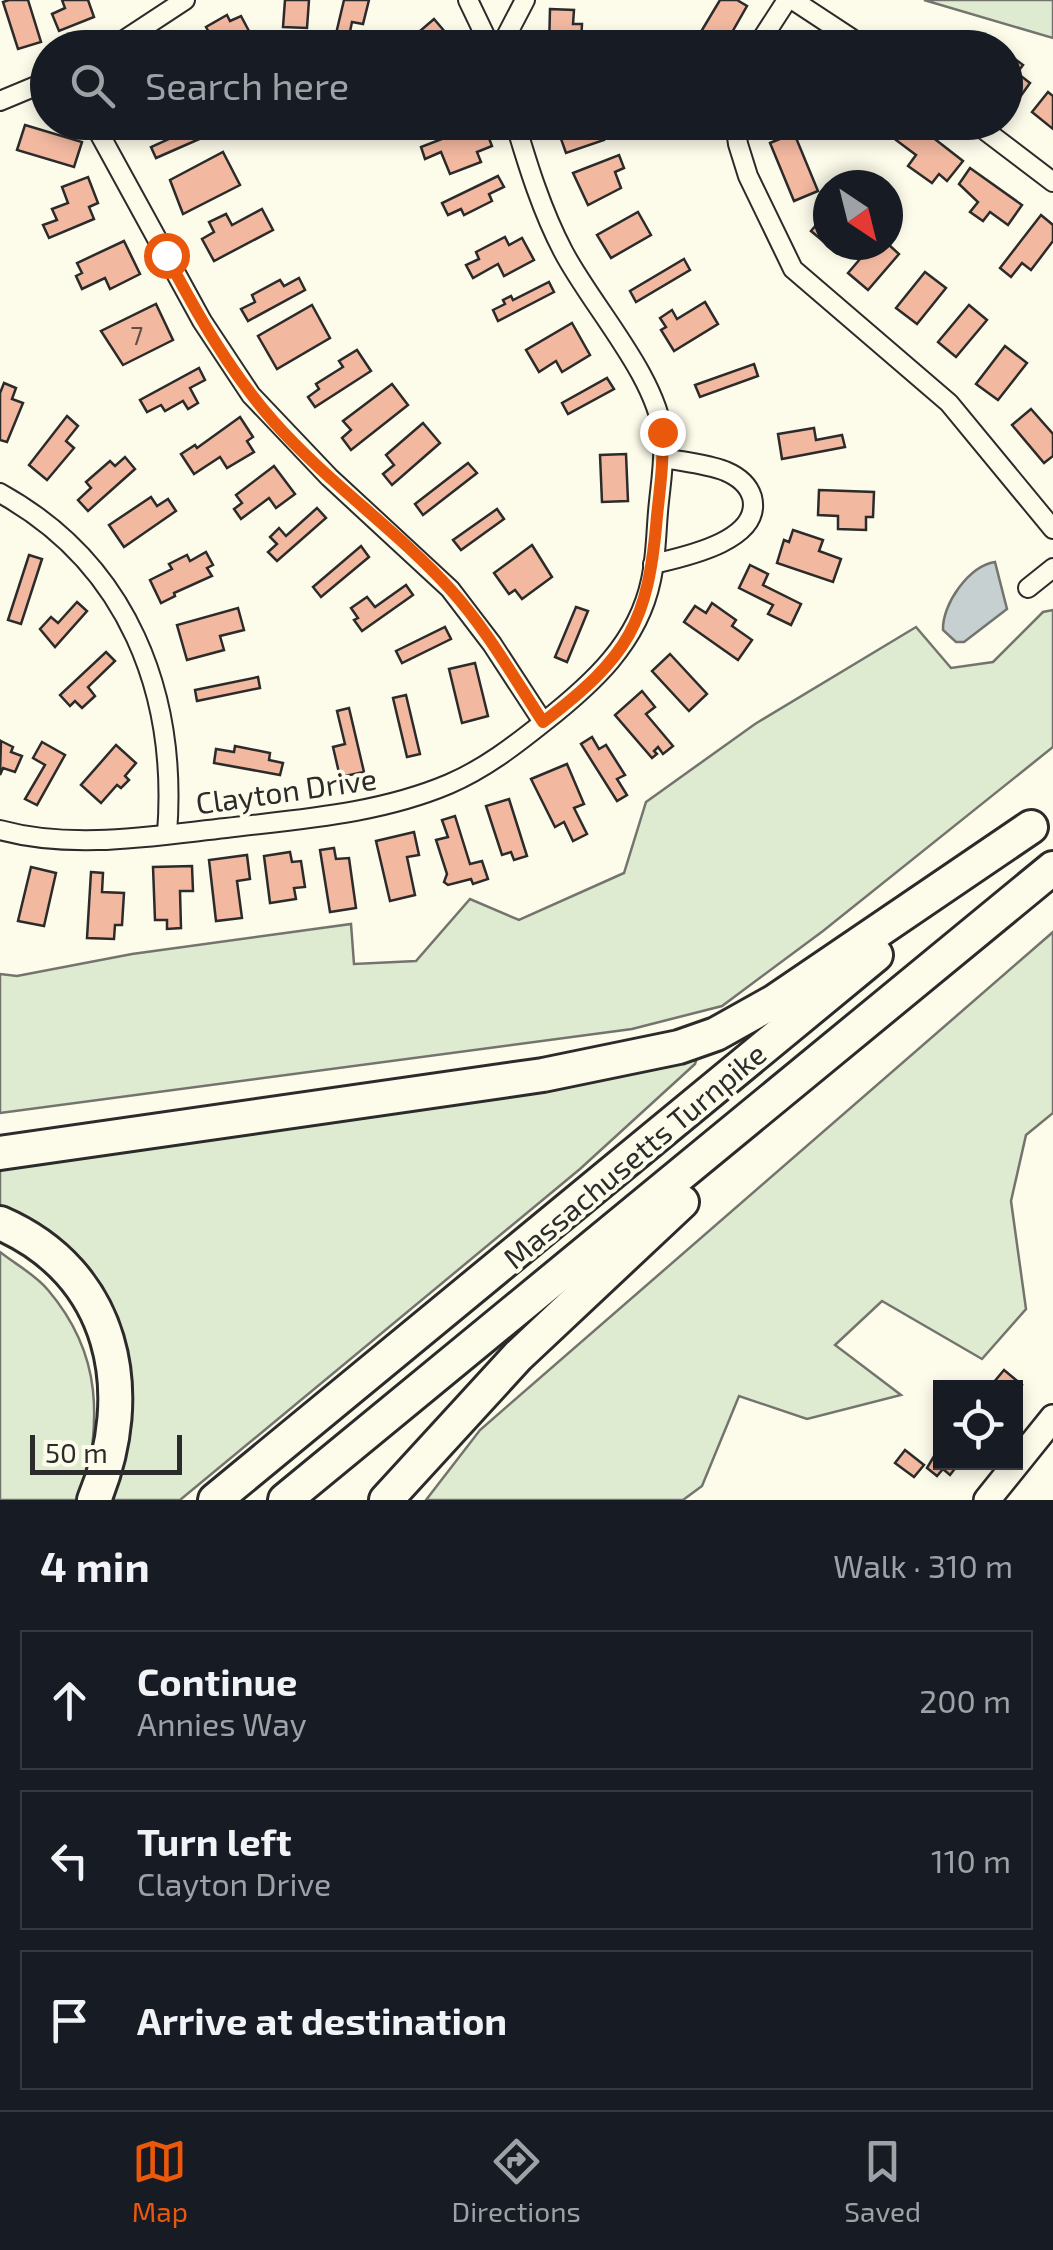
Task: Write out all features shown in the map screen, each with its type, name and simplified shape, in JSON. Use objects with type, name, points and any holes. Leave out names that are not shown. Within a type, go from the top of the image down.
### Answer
[{"type":"highway","points":[[0,1153],[544,1075],[679,1047],[716,1034],[775,1001],[1042,818]]},
{"type":"highway","name":"Massachusetts Turnpike","points":[[215,1500],[1042,818]]},
{"type":"highway","name":"Massachusetts Turnpike","points":[[286,1500],[1053,868]]},
{"type":"highway","points":[[386,1500],[480,1394],[602,1275],[1053,885]]},
{"type":"highway","points":[[0,1224],[32,1240],[69,1272],[84,1291],[105,1332],[116,1376],[117,1418],[113,1444],[94,1500]]},
{"type":"street","points":[[139,30],[185,0]]},
{"type":"street","points":[[468,0],[482,30]]},
{"type":"street","points":[[509,30],[525,0]]},
{"type":"street","points":[[769,30],[790,0],[838,30]]},
{"type":"street","points":[[0,101],[30,88]]},
{"type":"street","points":[[103,140],[202,321],[251,394],[328,477],[450,590],[492,644],[543,722]]},
{"type":"street","name":"Clayton Drive","points":[[0,830],[76,840],[168,834],[339,814],[414,796],[479,770],[578,694],[622,647],[640,616],[653,564],[664,458],[662,432],[634,365],[562,249],[546,215],[521,140]]},
{"type":"street","points":[[737,140],[748,176],[792,269],[948,403],[1053,529]]},
{"type":"street","points":[[998,140],[1053,182]]},
{"type":"street","points":[[653,564],[733,537],[749,521],[752,508],[749,490],[737,477],[664,458]]},
{"type":"street","points":[[0,493],[44,522],[86,560],[122,609],[138,639],[169,756],[168,834]]},
{"type":"street","points":[[1028,588],[1053,568]]},
{"type":"street","points":[[987,1500],[1053,1418]]},
{"type":"green space","points":[[924,0],[1053,0],[1053,38]]},
{"type":"green space","points":[[1053,610],[1053,747],[823,931],[722,1006],[632,1029],[0,1113],[0,974],[17,976],[132,954],[351,924],[354,964],[416,961],[470,899],[519,920],[624,873],[646,802],[755,724],[916,627],[951,668],[993,662],[1043,612]]},
{"type":"green space","points":[[1053,932],[1053,1113],[1026,1135],[1011,1201],[1026,1309],[982,1359],[882,1301],[835,1345],[901,1395],[807,1419],[739,1396],[702,1486],[683,1500],[426,1500],[480,1430]]},
{"type":"green space","points":[[692,1058],[695,1064],[580,1169],[180,1500],[111,1500],[132,1422],[130,1366],[120,1331],[0,1209],[0,1166],[606,1078]]},
{"type":"green space","points":[[0,1252],[48,1290],[79,1339],[88,1364],[94,1416],[83,1500],[0,1500]]},
{"type":"shaded area","points":[[995,562],[1007,609],[964,642],[956,642],[943,630],[952,598],[967,578]]},
{"type":"building","points":[[28,0],[37,30],[30,30],[30,45],[18,49],[3,2]]},
{"type":"building","points":[[62,0],[88,0],[94,17],[59,30],[52,14],[65,8]]},
{"type":"building","points":[[285,0],[309,0],[307,28],[283,27]]},
{"type":"building","points":[[344,0],[369,0],[363,24],[352,22],[350,30],[337,30]]},
{"type":"building","points":[[720,0],[737,0],[747,6],[733,30],[702,30]]},
{"type":"building","points":[[550,9],[574,10],[573,24],[582,24],[582,30],[549,30]]},
{"type":"building","points":[[227,15],[230,21],[241,16],[248,30],[208,30],[206,27]]},
{"type":"building","points":[[434,19],[443,30],[421,30]]},
{"type":"building","points":[[1048,92],[1053,96],[1053,129],[1032,112]]},
{"type":"building","points":[[25,125],[30,126],[30,140],[82,142],[74,167],[17,150]]},
{"type":"building","points":[[166,140],[197,140],[156,158],[151,147]]},
{"type":"building","points":[[439,140],[490,140],[492,146],[477,152],[481,162],[450,174],[441,152],[425,159],[421,147]]},
{"type":"building","points":[[561,140],[604,140],[566,153]]},
{"type":"building","points":[[777,140],[797,140],[813,179],[813,193],[794,201],[770,143]]},
{"type":"building","points":[[896,140],[936,140],[963,161],[947,181],[939,174],[932,183],[908,166],[916,155]]},
{"type":"building","points":[[223,152],[240,185],[183,214],[170,180]]},
{"type":"building","points":[[619,155],[624,168],[615,172],[621,188],[588,205],[573,173]]},
{"type":"building","points":[[970,168],[1022,205],[1008,225],[990,212],[983,221],[970,212],[978,202],[959,184]]},
{"type":"building","points":[[498,176],[504,187],[489,194],[492,201],[464,215],[461,209],[448,215],[442,203]]},
{"type":"building","points":[[88,177],[98,203],[89,207],[94,219],[49,238],[43,225],[57,220],[52,209],[68,203],[62,187]]},
{"type":"building","points":[[262,209],[273,230],[214,261],[202,239],[214,232],[209,222],[226,214],[232,225]]},
{"type":"building","points":[[638,212],[651,235],[611,258],[597,235]]},
{"type":"building","points":[[1041,215],[1053,225],[1053,241],[1031,270],[1022,263],[1011,277],[1000,268]]},
{"type":"building","points":[[505,237],[509,245],[522,238],[534,260],[504,276],[498,264],[473,278],[466,265],[479,259],[476,252]]},
{"type":"building","points":[[124,241],[140,274],[110,289],[105,278],[82,289],[76,276],[82,273],[77,263]]},
{"type":"building","points":[[684,259],[690,270],[636,302],[630,291]]},
{"type":"building","points":[[859,260],[894,260],[868,290],[848,273]]},
{"type":"building","points":[[925,272],[946,288],[917,324],[896,308]]},
{"type":"building","points":[[299,278],[305,290],[248,321],[241,309],[255,302],[252,295],[280,280],[284,286]]},
{"type":"building","points":[[549,282],[554,292],[498,321],[493,310],[505,304],[503,300],[511,296],[513,300]]},
{"type":"building","points":[[705,302],[718,324],[674,351],[661,330],[666,327],[660,318],[672,310],[677,319]]},
{"type":"building","points":[[156,304],[173,340],[123,365],[101,331]]},
{"type":"building","points":[[312,305],[330,338],[277,369],[258,336]]},
{"type":"building","points":[[969,305],[987,320],[956,357],[938,342]]},
{"type":"building","points":[[572,323],[590,355],[562,372],[556,361],[539,372],[526,350]]},
{"type":"building","points":[[1005,346],[1027,363],[998,400],[976,384]]},
{"type":"building","points":[[357,350],[371,371],[315,407],[308,397],[319,389],[316,384],[343,367],[339,361]]},
{"type":"building","points":[[754,364],[758,376],[700,397],[695,385]]},
{"type":"building","points":[[199,368],[205,380],[190,388],[198,403],[188,409],[183,401],[165,411],[161,405],[147,412],[140,400]]},
{"type":"building","points":[[607,378],[614,389],[568,414],[562,403]]},
{"type":"building","points":[[4,383],[16,388],[12,399],[23,403],[7,442],[0,440],[0,393]]},
{"type":"building","points":[[392,384],[408,405],[351,450],[342,438],[351,430],[343,421]]},
{"type":"building","points":[[1031,409],[1053,434],[1053,456],[1044,463],[1012,425]]},
{"type":"building","points":[[67,416],[78,426],[66,441],[74,448],[47,480],[29,465]]},
{"type":"building","points":[[240,417],[253,437],[247,441],[254,452],[227,468],[220,457],[194,474],[181,454],[195,445],[197,448]]},
{"type":"building","points":[[423,423],[440,443],[392,485],[383,474],[394,465],[386,455]]},
{"type":"building","points":[[814,428],[816,440],[842,435],[845,447],[782,459],[778,434]]},
{"type":"building","points":[[626,454],[628,501],[602,502],[600,455]]},
{"type":"building","points":[[125,457],[135,469],[88,511],[78,500],[91,488],[86,482],[110,461],[115,466]]},
{"type":"building","points":[[468,463],[477,473],[423,515],[415,504]]},
{"type":"building","points":[[274,466],[295,494],[276,508],[269,498],[241,519],[234,509],[242,503],[236,495]]},
{"type":"building","points":[[819,490],[874,492],[873,517],[866,517],[866,530],[838,529],[838,516],[818,515]]},
{"type":"building","points":[[151,497],[157,506],[168,499],[176,511],[124,547],[109,525]]},
{"type":"building","points":[[317,508],[326,518],[277,561],[268,552],[277,544],[270,537],[279,528],[286,536]]},
{"type":"building","points":[[497,509],[504,519],[461,550],[453,540]]},
{"type":"building","points":[[793,530],[823,540],[819,551],[841,559],[833,582],[777,563],[784,540],[789,542]]},
{"type":"building","points":[[532,545],[552,577],[522,599],[515,590],[509,594],[494,573]]},
{"type":"building","points":[[361,546],[369,557],[321,597],[313,587]]},
{"type":"building","points":[[206,552],[213,565],[207,568],[212,576],[161,603],[150,580],[172,569],[169,564],[187,555],[190,561]]},
{"type":"building","points":[[29,555],[42,559],[21,624],[8,620]]},
{"type":"building","points":[[750,565],[768,574],[763,585],[801,604],[791,625],[768,614],[773,605],[739,588]]},
{"type":"building","points":[[406,585],[413,595],[362,631],[351,608],[367,597],[375,607]]},
{"type":"building","points":[[77,602],[87,611],[55,647],[40,629],[51,617],[58,623]]},
{"type":"building","points":[[712,603],[736,620],[732,626],[752,640],[738,660],[684,622],[695,606],[706,613]]},
{"type":"building","points":[[576,607],[588,611],[567,662],[555,657]]},
{"type":"building","points":[[238,608],[244,630],[220,636],[224,650],[187,660],[177,625]]},
{"type":"building","points":[[445,627],[451,639],[402,663],[396,651]]},
{"type":"building","points":[[106,652],[115,661],[88,687],[95,696],[82,708],[75,701],[70,706],[60,695]]},
{"type":"building","points":[[670,654],[707,694],[689,711],[652,671]]},
{"type":"building","points":[[475,663],[488,716],[462,723],[449,669]]},
{"type":"building","points":[[258,677],[260,688],[197,701],[195,690]]},
{"type":"building","points":[[642,691],[655,707],[646,714],[673,746],[663,754],[658,747],[652,758],[615,715]]},
{"type":"building","points":[[406,695],[420,754],[407,757],[393,698]]},
{"type":"building","points":[[349,708],[364,772],[340,777],[333,747],[345,744],[337,711]]},
{"type":"building","points":[[592,737],[599,749],[606,745],[625,775],[617,779],[627,795],[617,801],[581,744]]},
{"type":"building","points":[[1,741],[13,747],[11,752],[22,756],[15,772],[3,768],[0,775]]},
{"type":"building","points":[[42,742],[65,755],[37,805],[25,799],[45,765],[33,758]]},
{"type":"building","points":[[116,745],[136,763],[125,776],[129,780],[121,788],[117,785],[101,803],[81,785]]},
{"type":"building","points":[[235,746],[270,753],[269,760],[283,763],[280,775],[214,763],[216,749],[234,752]]},
{"type":"building","points":[[567,764],[584,804],[574,808],[587,834],[573,841],[564,822],[555,827],[531,779]]},
{"type":"building","points":[[509,799],[527,856],[514,860],[511,852],[502,855],[486,806]]},
{"type":"building","points":[[455,816],[470,864],[482,861],[488,879],[473,884],[471,879],[448,885],[444,882],[447,874],[436,840],[448,837],[442,820]]},
{"type":"building","points":[[414,832],[419,855],[407,857],[415,895],[390,901],[376,841]]},
{"type":"building","points":[[334,848],[336,859],[349,858],[356,908],[330,912],[320,850]]},
{"type":"building","points":[[290,852],[292,862],[301,861],[305,887],[294,888],[296,899],[270,903],[264,856]]},
{"type":"building","points":[[247,855],[250,879],[237,881],[242,918],[216,921],[209,860]]},
{"type":"building","points":[[192,866],[193,891],[180,891],[181,928],[167,929],[167,920],[155,920],[153,867]]},
{"type":"building","points":[[31,867],[56,873],[44,926],[18,921]]},
{"type":"building","points":[[91,872],[103,873],[102,892],[124,893],[122,925],[115,925],[114,939],[87,938]]},
{"type":"building","points":[[1004,1370],[1016,1380],[996,1380]]},
{"type":"building","points":[[905,1450],[924,1465],[914,1477],[895,1463]]},
{"type":"building","points":[[933,1458],[933,1470],[942,1470],[937,1476],[927,1468]]},
{"type":"route","points":[[166,255],[202,321],[251,394],[328,477],[450,590],[492,644],[543,722],[610,662],[640,616],[655,558],[664,458],[662,432]]}]
